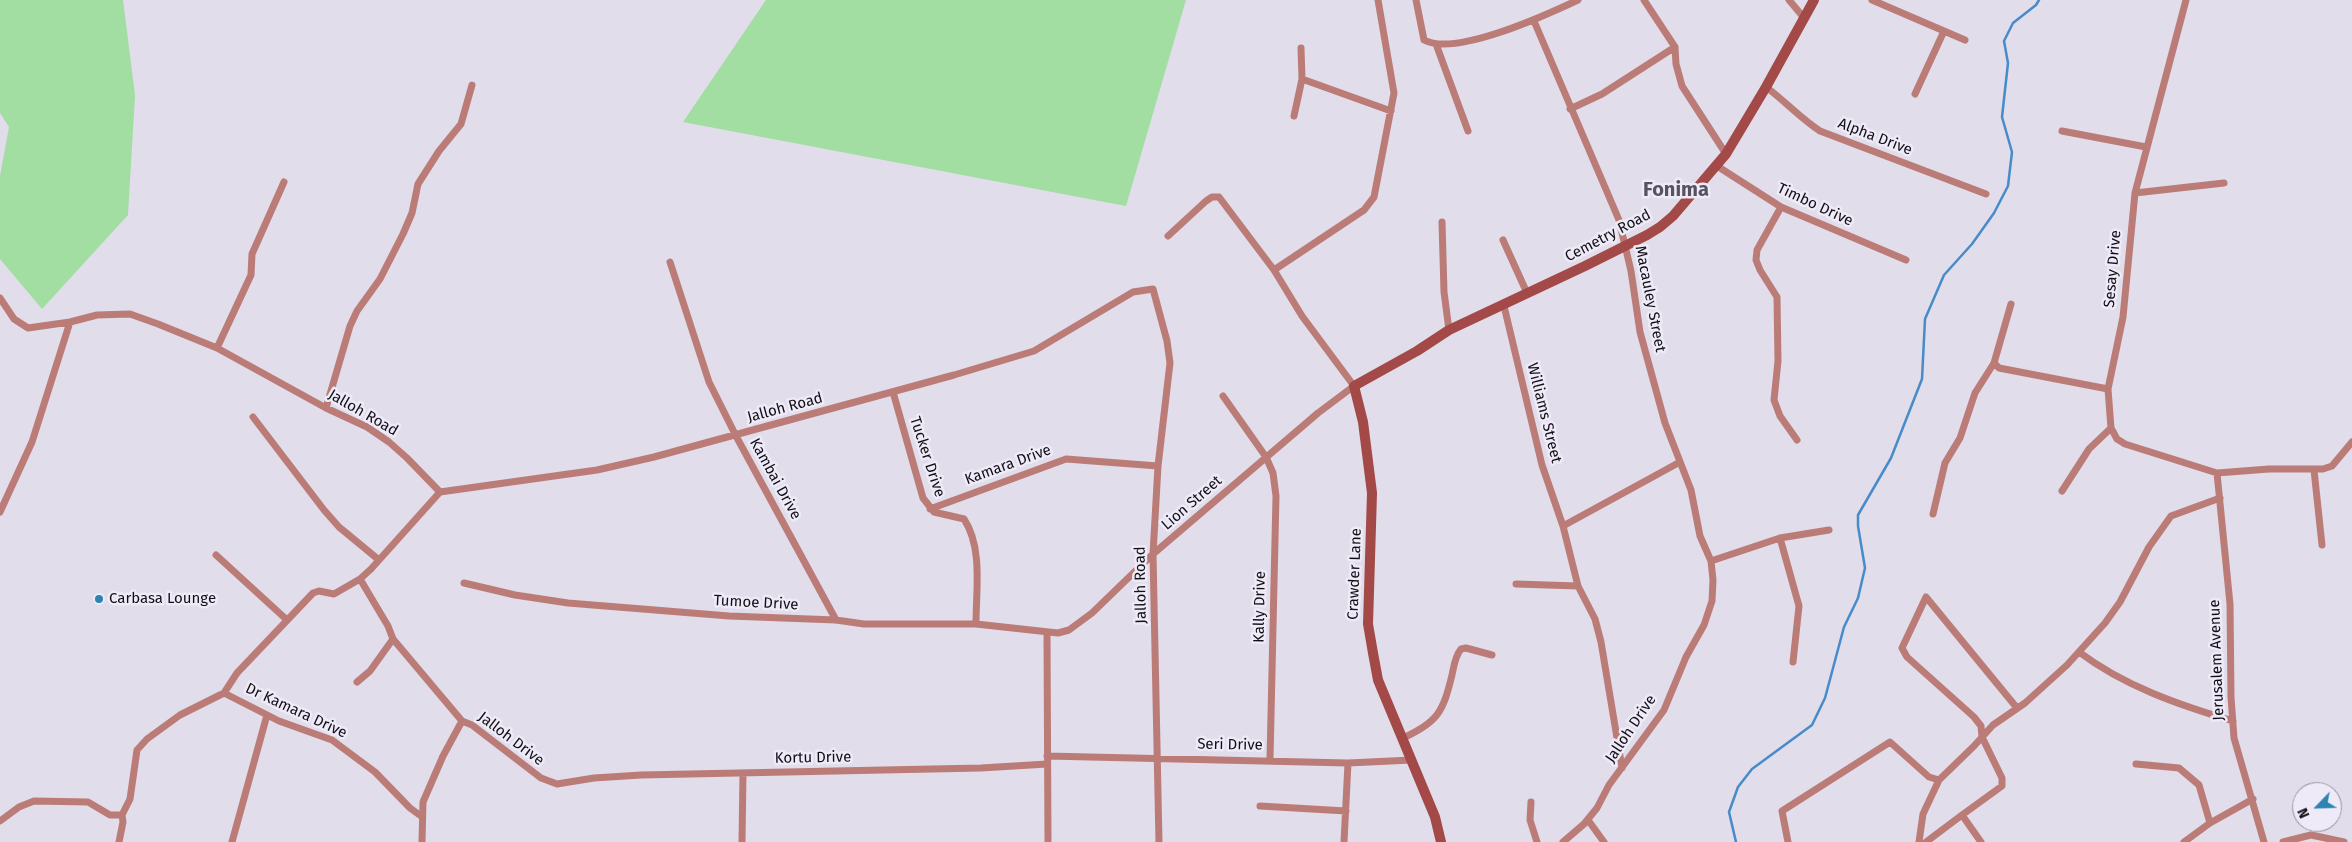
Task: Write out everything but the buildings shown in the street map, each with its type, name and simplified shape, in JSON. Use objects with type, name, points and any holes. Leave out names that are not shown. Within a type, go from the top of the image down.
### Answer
[{"type":"street","points":[[1274,270],[1364,210],[1374,197],[1394,93],[1378,0]]},
{"type":"street","points":[[1416,0],[1424,40],[1436,44],[1470,40],[1534,21],[1578,0]]},
{"type":"street","points":[[1644,0],[1675,48],[1676,64],[1682,86],[1726,154]]},
{"type":"street","points":[[1789,0],[1805,19]]},
{"type":"street","name":"Cemetry Road","points":[[1354,386],[1417,351],[1449,330],[1504,306],[1527,293],[1647,236],[1666,221],[1726,154],[1805,19],[1814,0]]},
{"type":"street","points":[[1872,0],[1965,40]]},
{"type":"street","name":"Sesay Drive","points":[[2111,428],[2108,389],[2123,317],[2135,193],[2186,0]]},
{"type":"street","name":"Macauley Street","points":[[1534,21],[1618,220],[1625,246],[1640,332],[1665,423],[1691,490],[1700,536],[1711,561]]},
{"type":"street","points":[[1914,94],[1944,31]]},
{"type":"street","points":[[1436,44],[1468,131]]},
{"type":"street","points":[[1294,116],[1302,79],[1301,48]]},
{"type":"street","points":[[1570,109],[1602,94],[1675,48]]},
{"type":"street","points":[[1302,79],[1391,111]]},
{"type":"street","points":[[326,408],[350,326],[357,311],[380,279],[403,234],[412,213],[418,184],[438,151],[461,124],[472,85]]},
{"type":"street","name":"Alpha Drive","points":[[1766,87],[1795,110],[1806,122],[1820,131],[1986,194]]},
{"type":"street","points":[[2062,131],[2146,146]]},
{"type":"street","name":"Timbo Drive","points":[[1717,166],[1781,207],[1906,260]]},
{"type":"street","points":[[217,348],[251,275],[252,254],[284,182]]},
{"type":"street","points":[[2135,193],[2224,183]]},
{"type":"street","points":[[1168,236],[1206,201],[1212,197],[1219,197],[1274,270],[1302,316],[1354,386]]},
{"type":"street","points":[[1781,207],[1757,250],[1756,260],[1777,297],[1778,361],[1774,400],[1780,416],[1797,440]]},
{"type":"street","points":[[1442,222],[1444,292],[1449,330]]},
{"type":"street","points":[[1503,240],[1527,293]]},
{"type":"street","name":"Kambai Drive","points":[[670,262],[709,382],[736,436],[836,620]]},
{"type":"street","name":"Jalloh Road","points":[[0,298],[14,319],[28,328],[70,322],[98,314],[130,314],[217,348],[326,408],[367,428],[389,442],[440,492],[597,470],[736,436],[893,392],[1034,351],[1133,292],[1152,289],[1169,352],[1158,466],[1153,554],[1159,842]]},
{"type":"street","points":[[1933,514],[1945,463],[1960,438],[1974,393],[1994,363],[2012,304]]},
{"type":"street","name":"Williams Street","points":[[1504,306],[1542,465],[1563,526],[1578,586],[1595,619],[1602,642],[1622,768]]},
{"type":"street","points":[[0,512],[32,442],[70,322]]},
{"type":"street","points":[[1994,363],[1999,368],[2013,372],[2108,389]]},
{"type":"street","name":"Lion Street","points":[[1047,633],[1064,632],[1092,613],[1153,554],[1318,413],[1354,386]]},
{"type":"street","name":"Crawder Lane","points":[[1354,386],[1363,422],[1372,493],[1368,624],[1378,680],[1435,817],[1441,842]]},
{"type":"street","name":"Tucker Drive","points":[[893,392],[918,482],[930,509],[964,519],[971,531],[975,546],[976,624]]},
{"type":"street","name":"Kally Drive","points":[[1223,396],[1266,457],[1273,473],[1276,496],[1270,760]]},
{"type":"street","points":[[252,417],[324,510],[339,526],[379,560]]},
{"type":"street","points":[[2062,491],[2089,449],[2111,428],[2118,439],[2125,444],[2217,474],[2269,469],[2314,470],[2332,466],[2352,442]]},
{"type":"street","name":"Kamara Drive","points":[[930,509],[1042,466],[1066,459],[1158,466]]},
{"type":"street","points":[[1563,526],[1680,462]]},
{"type":"street","points":[[2314,470],[2322,545]]},
{"type":"street","name":"Jerusalem Avenue","points":[[2217,474],[2230,604],[2234,738],[2264,842]]},
{"type":"street","points":[[119,842],[123,822],[122,815],[127,809],[130,799],[137,750],[180,715],[224,693],[237,673],[313,593],[319,591],[334,594],[360,579],[440,492]]},
{"type":"street","points":[[1920,842],[1923,814],[1939,780],[1993,725],[2017,708],[2067,665],[2079,652],[2120,602],[2149,547],[2171,516],[2220,498]]},
{"type":"street","points":[[1711,561],[1780,538],[1829,530]]},
{"type":"street","points":[[1780,538],[1799,606],[1793,662]]},
{"type":"street","points":[[216,555],[287,620]]},
{"type":"street","name":"Jalloh Drive","points":[[1563,842],[1588,820],[1622,768],[1664,710],[1686,657],[1704,625],[1712,601],[1711,561]]},
{"type":"street","points":[[360,579],[388,626],[393,639],[462,721]]},
{"type":"street","name":"Tumoe Drive","points":[[464,583],[515,595],[568,603],[728,616],[836,620],[864,624],[906,626],[976,624],[1023,628],[1047,633]]},
{"type":"street","points":[[1516,584],[1578,586]]},
{"type":"street","points":[[1926,842],[2002,786],[2002,778],[1982,737],[1982,726],[1907,657],[1902,648],[1926,597],[2017,708]]},
{"type":"street","points":[[1047,633],[1048,842]]},
{"type":"street","points":[[356,682],[370,671],[393,639]]},
{"type":"street","points":[[1403,738],[1426,727],[1438,716],[1447,696],[1460,649],[1466,648],[1492,655]]},
{"type":"street","points":[[2079,652],[2115,676],[2188,707],[2233,722]]},
{"type":"street","name":"Dr Kamara Drive","points":[[224,693],[267,715],[332,740],[375,772],[410,808],[421,816]]},
{"type":"street","points":[[232,842],[267,715]]},
{"type":"street","name":"Jalloh Drive","points":[[422,842],[421,816],[423,802],[432,778],[462,721],[472,724],[541,778],[557,784],[581,781]]},
{"type":"street","points":[[1788,842],[1782,811],[1890,742],[1928,777],[1939,780]]},
{"type":"street","name":"Seri Drive","points":[[1047,760],[1158,758],[1348,763],[1412,760]]},
{"type":"street","name":"Kortu Drive","points":[[581,781],[594,778],[641,775],[981,768],[1047,760]]},
{"type":"street","points":[[1344,842],[1348,763]]},
{"type":"street","points":[[2136,764],[2179,768],[2199,785],[2210,823]]},
{"type":"street","points":[[742,842],[743,773]]},
{"type":"street","points":[[2184,842],[2210,823],[2253,799]]},
{"type":"street","points":[[0,821],[19,806],[34,801],[88,802],[110,815],[122,815]]},
{"type":"street","points":[[1530,802],[1530,820],[1537,842]]},
{"type":"street","points":[[1260,806],[1346,811]]},
{"type":"street","points":[[1962,815],[1981,842]]},
{"type":"street","points":[[1588,820],[1604,842]]},
{"type":"street","points":[[2282,842],[2311,835],[2344,842]]},
{"type":"green space","points":[[0,0],[123,0],[135,95],[128,215],[42,309],[0,259],[0,176],[9,127],[0,113]]},
{"type":"green space","points":[[766,0],[1186,0],[1126,206],[683,122]]},
{"type":"waterway","points":[[1736,842],[1729,812],[1738,787],[1752,769],[1812,725],[1825,698],[1844,627],[1858,598],[1865,568],[1858,515],[1891,458],[1922,379],[1925,319],[1944,275],[1972,244],[1994,213],[2008,186],[2012,152],[2002,117],[2008,63],[2004,41],[2013,23],[2036,5],[2039,0]]},
{"type":"place","name":"Carbasa Lounge","points":[[99,599]]},
{"type":"district","name":"Fonima","points":[[1676,190]]}]
